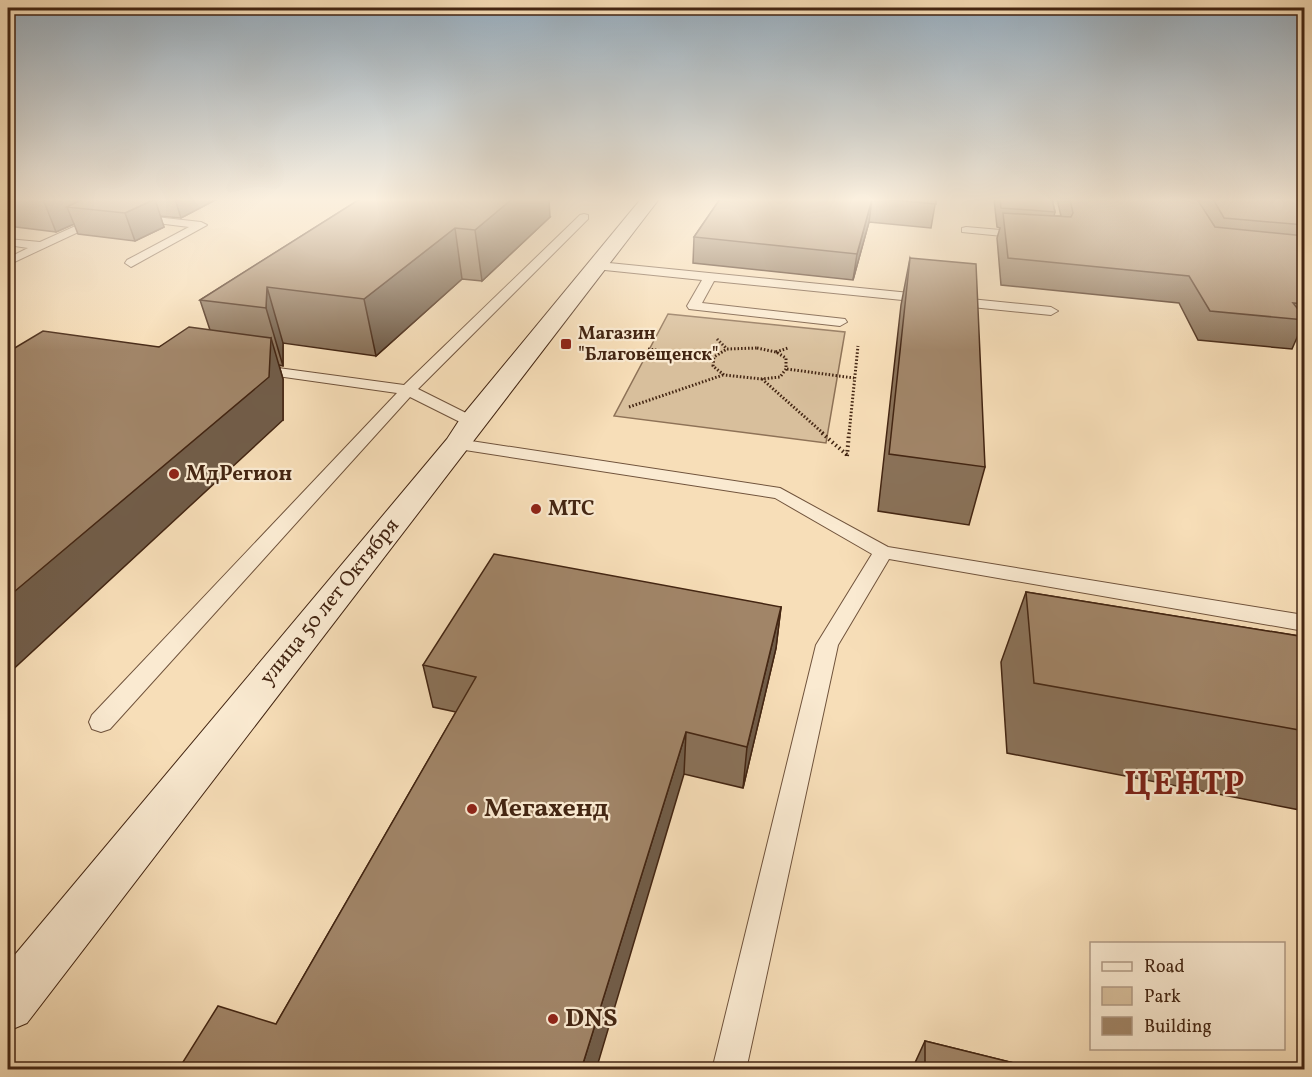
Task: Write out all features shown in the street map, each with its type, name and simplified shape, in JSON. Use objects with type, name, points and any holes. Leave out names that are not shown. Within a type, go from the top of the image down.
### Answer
[{"type":"main road","name":"улица 50 лет Октября","points":[[8,1004],[612,249]]},
{"type":"lane","points":[[8,262],[34,249]]},
{"type":"lane","points":[[131,262],[155,249]]},
{"type":"lane","points":[[101,722],[408,390],[551,249]]},
{"type":"lane","points":[[599,266],[1051,311]]},
{"type":"lane","points":[[709,278],[694,306],[840,322]]},
{"type":"lane","points":[[243,367],[408,390],[465,433],[780,493],[883,552],[1305,623]]},
{"type":"lane","points":[[729,1070],[827,645],[883,552]]},
{"type":"path","points":[[762,379],[847,456],[858,345]]},
{"type":"path","points":[[629,406],[724,375],[762,379],[780,376],[786,369],[786,358],[776,352],[757,348],[727,349],[714,357],[648,349]]},
{"type":"path","points":[[714,357],[713,366],[724,375]]},
{"type":"path","points":[[786,369],[854,378]]},
{"type":"green space","points":[[668,314],[845,332],[826,443],[614,416]]},
{"type":"building","points":[[280,249],[428,249],[364,299],[267,287],[266,308],[200,300]]},
{"type":"building","points":[[812,249],[858,249],[857,254]]},
{"type":"building","points":[[1007,249],[1305,249],[1305,304],[1293,303],[1305,320],[1210,311],[1189,276],[1008,258]]},
{"type":"building","points":[[910,258],[976,264],[985,467],[889,454]]},
{"type":"building","points":[[189,327],[271,338],[269,377],[8,597],[8,352],[43,331],[159,347]]},
{"type":"building","points":[[494,554],[781,607],[747,747],[686,732],[581,1070],[178,1070],[218,1006],[276,1024],[476,677],[423,665]]},
{"type":"building","points":[[1026,592],[1305,637],[1305,731],[1034,683]]},
{"type":"building","points":[[925,1041],[1042,1070],[925,1070]]},
{"type":"place","name":"Магазин \"Благовещенск\"","points":[[566,344]]},
{"type":"place","name":"МдРегион","points":[[174,474]]},
{"type":"place","name":"МТС","points":[[536,509]]},
{"type":"place","name":"Мегахенд","points":[[472,809]]},
{"type":"place","name":"DNS","points":[[553,1019]]},
{"type":"district","name":"ЦЕНТР","points":[[1185,786]]}]
